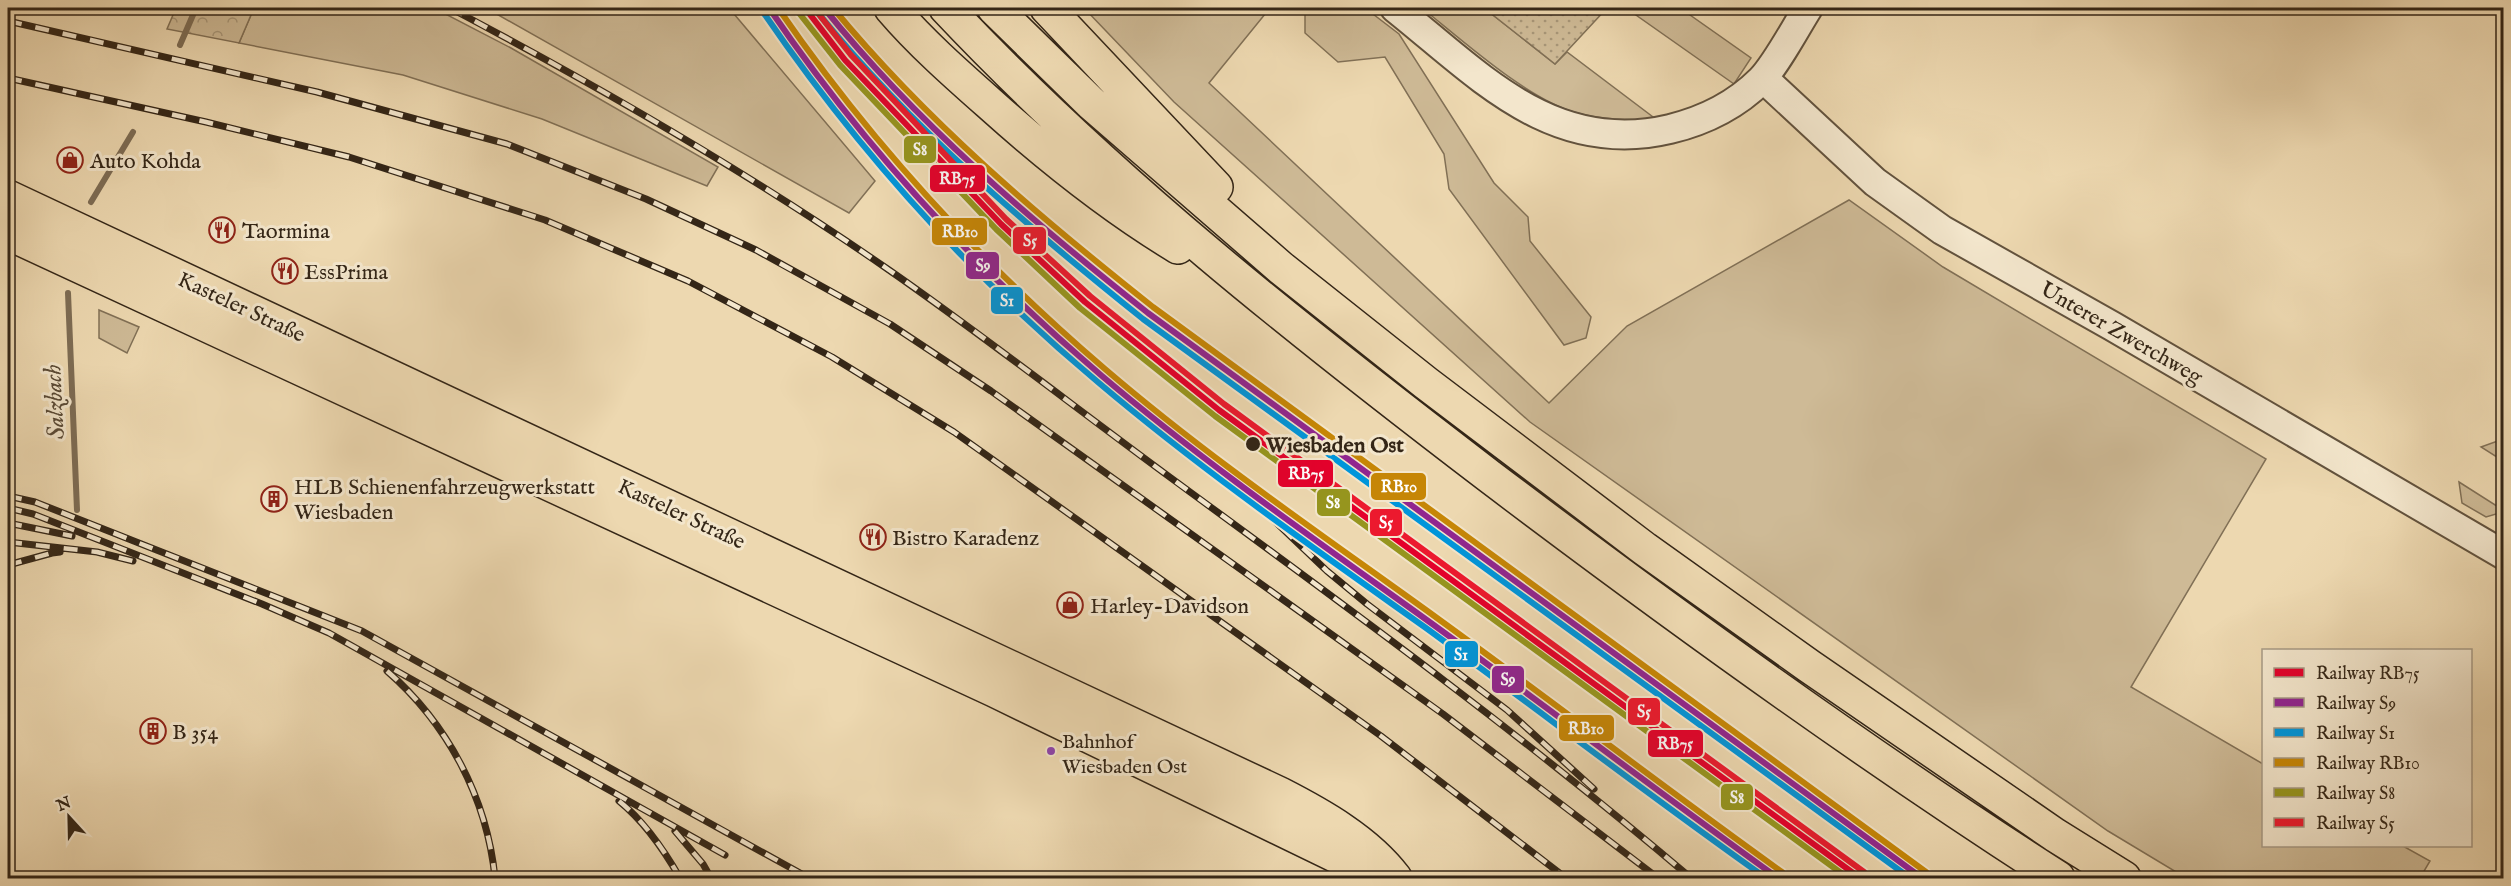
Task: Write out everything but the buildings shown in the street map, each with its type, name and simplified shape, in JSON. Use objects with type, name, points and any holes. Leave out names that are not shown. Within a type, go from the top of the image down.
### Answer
[{"type":"main road","points":[[891,8],[951,70],[1011,123],[1130,218],[1252,291]]},
{"type":"main road","points":[[946,8],[1066,129],[1252,291],[1402,410],[1621,576],[1788,696],[2058,879]]},
{"type":"main road","points":[[994,8],[1091,103],[1281,268],[1426,383],[1645,549],[1809,666],[2055,835],[2124,879]]},
{"type":"main road","points":[[1047,8],[1211,182],[1281,268]]},
{"type":"main road","name":"Kasteler Straße","points":[[8,197],[1304,806],[1372,854],[1395,879]]},
{"type":"main road","name":"Kasteler Straße","points":[[8,232],[993,690],[1382,879]]},
{"type":"street","points":[[1395,8],[1520,106],[1539,116],[1580,130],[1630,135],[1680,127],[1722,109],[1763,78],[1808,8]]},
{"type":"street","name":"Unterer Zwerchweg","points":[[1763,78],[1875,182],[1942,230],[2112,326],[2504,555]]},
{"type":"green space","points":[[176,8],[254,8],[239,43],[167,29]]},
{"type":"green space","points":[[254,8],[434,8],[511,48],[718,167],[707,186],[542,119],[403,75],[239,43]]},
{"type":"green space","points":[[486,8],[729,8],[875,181],[849,213]]},
{"type":"green space","points":[[1084,8],[1270,8],[1209,83],[1549,403],[1627,326],[1849,200],[1943,267],[2266,459],[2131,687],[2262,763],[2262,847],[2405,847],[2430,861],[2420,878],[2186,878],[2108,831],[1530,422],[1174,102]]},
{"type":"green space","points":[[1305,8],[1365,8],[1399,34],[1494,183],[1528,217],[1530,241],[1591,317],[1586,338],[1564,345],[1449,189],[1444,154],[1385,57],[1338,62],[1305,33]]},
{"type":"green space","points":[[1422,8],[1484,8],[1555,64],[1567,52],[1657,120],[1594,117],[1555,105],[1495,67]]},
{"type":"green space","points":[[1484,8],[1607,8],[1555,64]]},
{"type":"green space","points":[[1626,8],[1680,8],[1751,58],[1734,84]]},
{"type":"green space","points":[[99,310],[139,327],[127,353],[99,338]]},
{"type":"green space","points":[[2503,439],[2503,461],[2481,447]]},
{"type":"green space","points":[[2459,482],[2503,512],[2486,517],[2462,503]]},
{"type":"waterway","name":"Salzbach","points":[[180,45],[196,8]]},
{"type":"waterway","name":"Salzbach","points":[[91,202],[133,132]]},
{"type":"waterway","name":"Salzbach","points":[[68,293],[77,510]]},
{"type":"railway","points":[[450,8],[562,69],[728,165],[836,234],[925,295],[1434,673],[1628,825],[1691,878]]},
{"type":"railway","points":[[8,21],[317,92],[507,144],[646,199],[756,250],[890,324],[991,391],[1443,714],[1658,878]]},
{"type":"railway","points":[[8,78],[206,122],[349,157],[545,220],[688,281],[832,357],[954,432],[1381,736],[1566,878]]},
{"type":"railway","points":[[1156,418],[1240,488],[1327,571],[1507,710],[1594,789]]},
{"type":"railway","points":[[8,496],[35,502],[362,631],[809,878]]},
{"type":"railway","points":[[8,508],[33,514],[262,604],[329,633],[725,855]]},
{"type":"railway","points":[[8,523],[72,536]]},
{"type":"railway","points":[[8,542],[97,552],[133,561]]},
{"type":"railway","points":[[8,565],[60,552]]},
{"type":"railway","points":[[387,671],[428,714],[461,764],[483,819],[491,848],[495,878]]},
{"type":"railway","points":[[619,801],[653,837],[680,878]]},
{"type":"railway","points":[[675,831],[703,864],[711,878]]},
{"type":"rail line","name":"S9","points":[[769,8],[843,109],[923,203],[1010,292],[1102,376],[1264,503],[1778,878]]},
{"type":"rail line","name":"RB10","points":[[778,8],[851,106],[930,199],[1014,286],[1105,369],[1227,466],[1782,872]]},
{"type":"rail line","name":"RB75","points":[[805,8],[845,60],[1001,224],[1085,302],[1219,410],[1860,878]]},
{"type":"rail line","name":"S5","points":[[814,8],[851,55],[1006,219],[1090,296],[1224,404],[1864,872]]},
{"type":"rail line","name":"S9","points":[[824,8],[898,92],[977,170],[1148,313],[1922,878]]},
{"type":"rail line","name":"RB10","points":[[833,8],[906,90],[985,166],[1153,307],[1926,872]]},
{"type":"rail line","name":"S1","points":[[763,12],[837,113],[918,209],[961,255],[1051,342],[1138,416],[1260,509],[1766,878]]},
{"type":"rail line","name":"S8","points":[[799,13],[840,65],[996,229],[1080,308],[1215,416],[1848,878]]},
{"type":"rail line","name":"S1","points":[[818,13],[892,97],[972,175],[1143,319],[1910,878]]},
{"type":"place","name":"Auto Kohda","points":[[70,160]]},
{"type":"place","name":"Taormina","points":[[222,230]]},
{"type":"place","name":"EssPrima","points":[[285,271]]},
{"type":"place","name":"Wiesbaden Ost","points":[[1253,444]]},
{"type":"place","name":"HLB Schienenfahrzeugwerkstatt Wiesbaden","points":[[274,499]]},
{"type":"place","name":"Bistro Karadenz","points":[[873,537]]},
{"type":"place","name":"Harley-Davidson","points":[[1070,605]]},
{"type":"place","name":"B 354","points":[[153,731]]},
{"type":"place","name":"Bahnhof Wiesbaden Ost","points":[[1051,751]]}]
